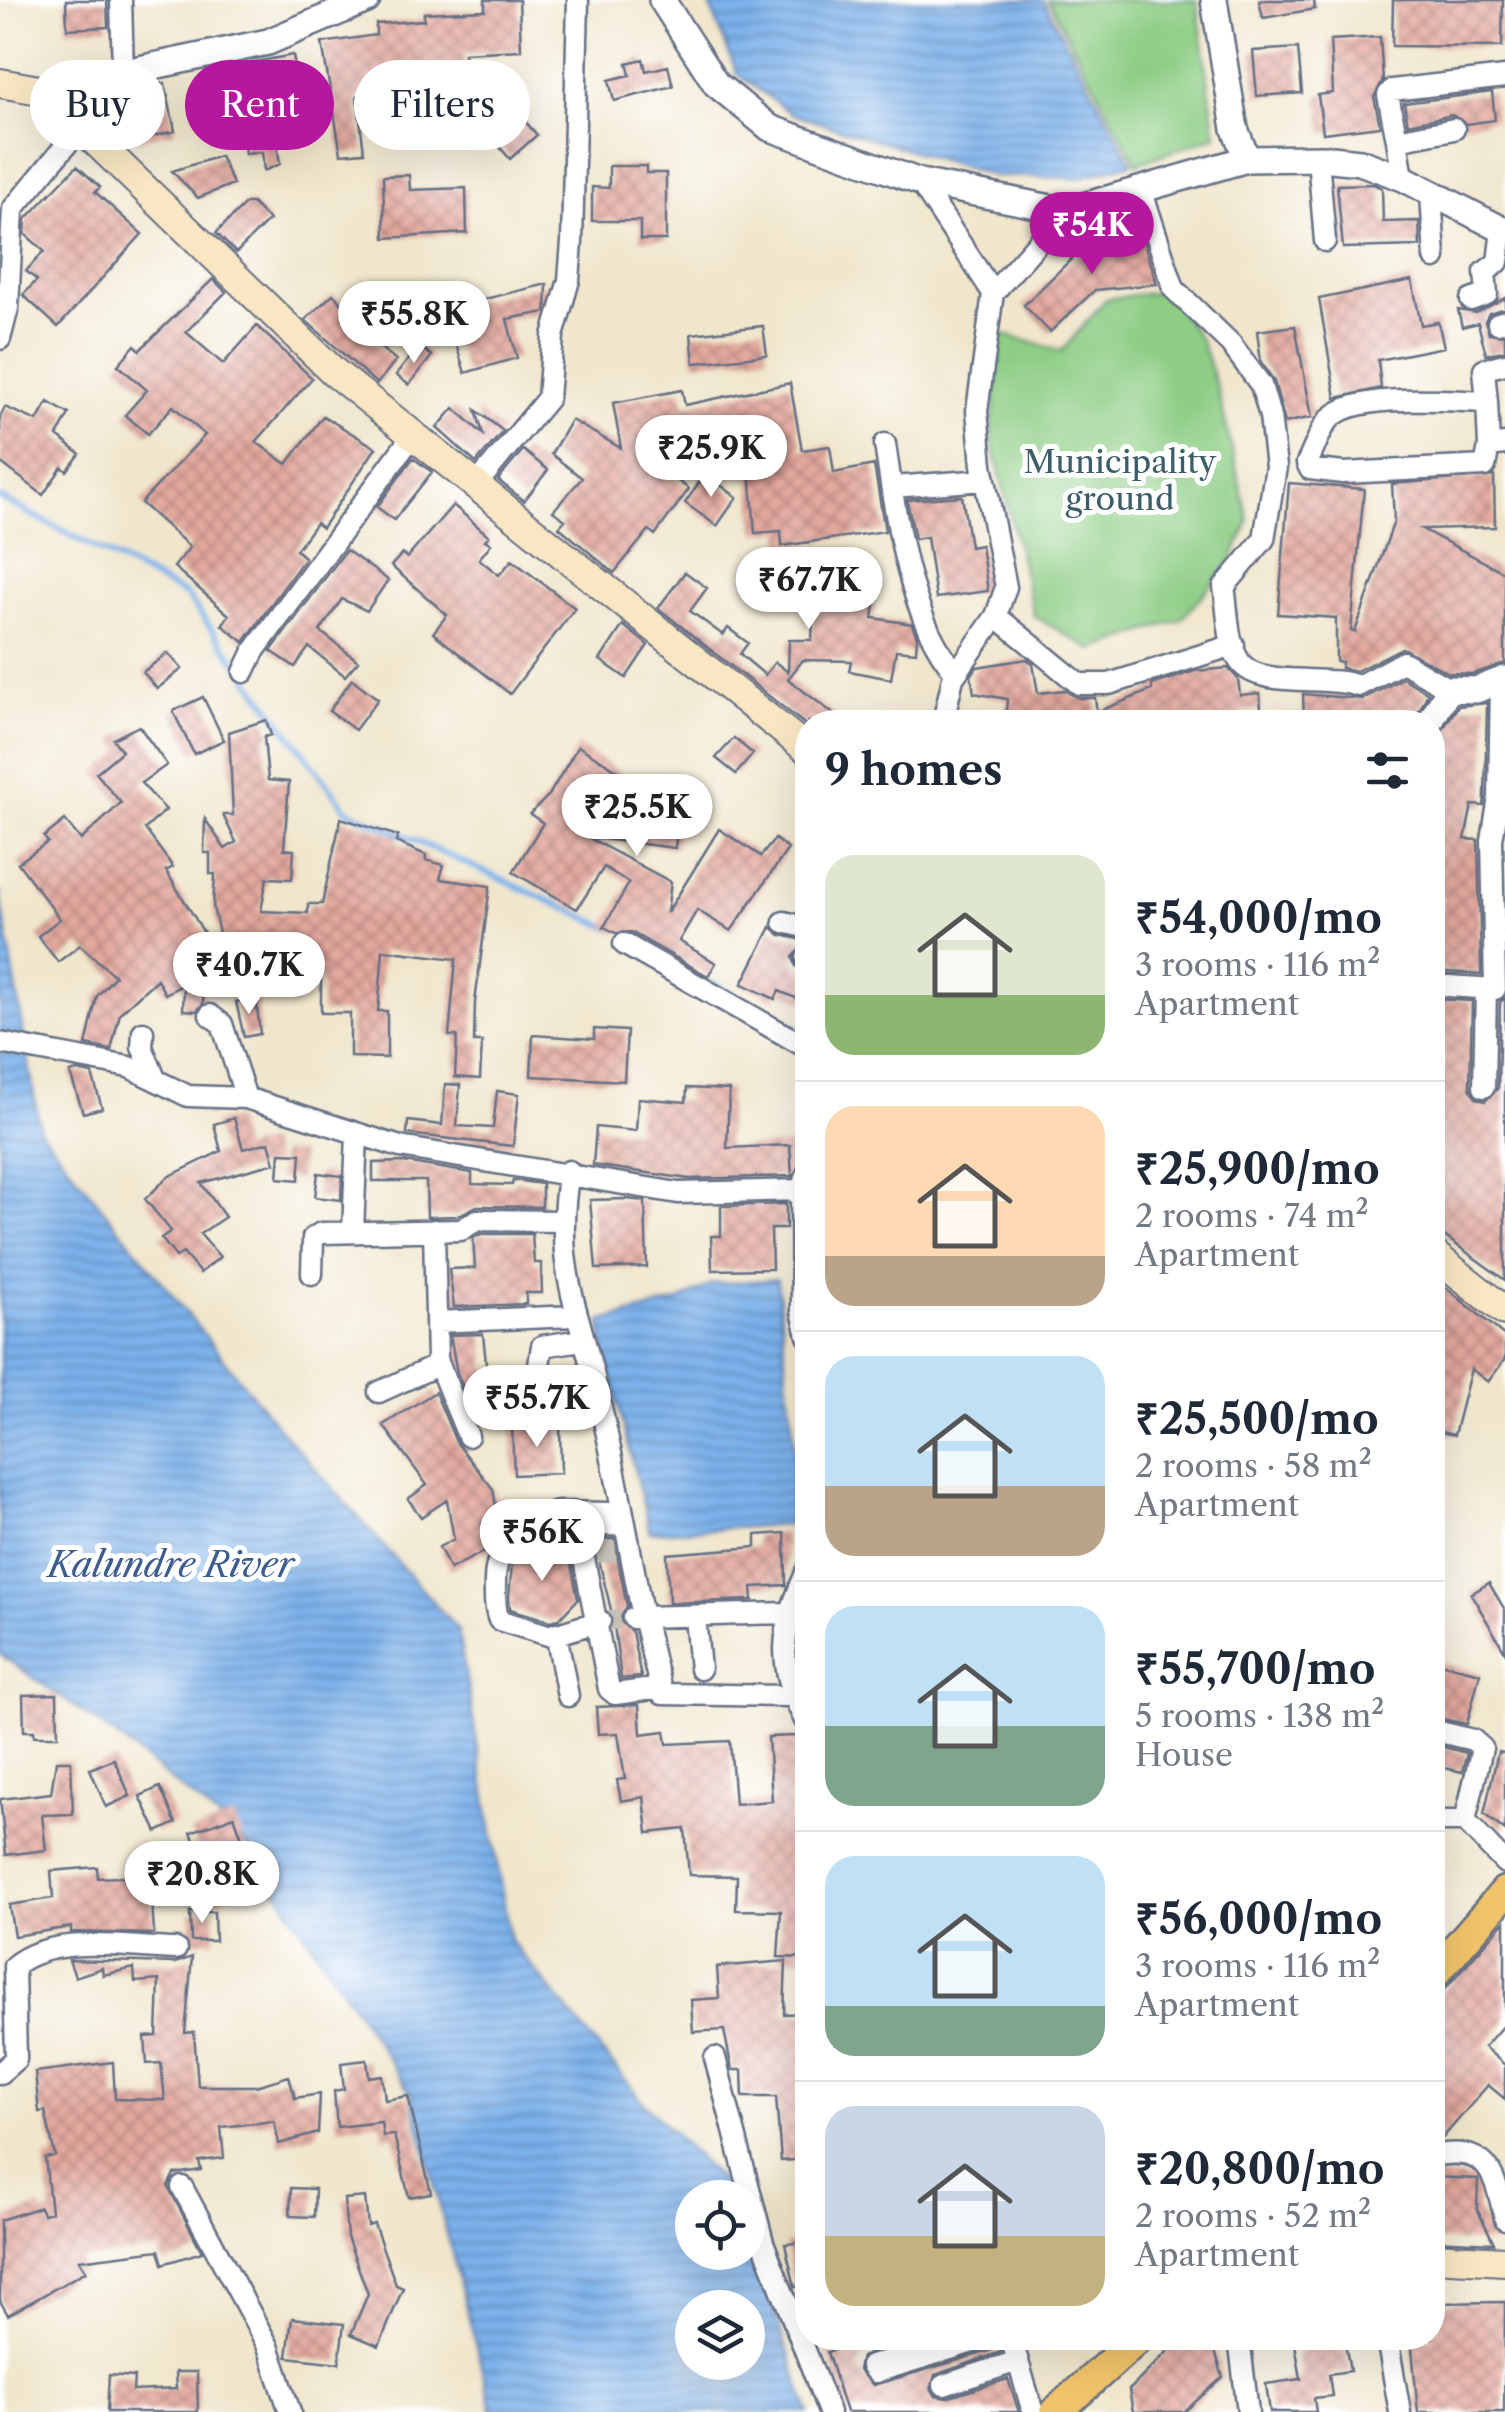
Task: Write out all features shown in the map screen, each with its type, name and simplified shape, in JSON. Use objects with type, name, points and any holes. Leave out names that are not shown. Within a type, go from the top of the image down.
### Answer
[{"type":"main road","points":[[0,83],[30,89]]},
{"type":"main road","points":[[106,150],[334,372],[795,740]]},
{"type":"main road","points":[[1445,1263],[1505,1311]]},
{"type":"main road","points":[[1445,1961],[1505,1892]]},
{"type":"main road","points":[[1445,2258],[1505,2261]]},
{"type":"main road","points":[[1056,2412],[1125,2350]]},
{"type":"street","points":[[121,0],[123,60]]},
{"type":"street","points":[[165,64],[268,42],[367,0]]},
{"type":"street","points":[[476,485],[548,398],[553,336],[569,280],[572,242],[578,0]]},
{"type":"street","points":[[662,0],[716,84],[770,128],[920,182],[1066,212],[1247,159],[1360,162],[1403,178],[1504,230],[1498,262],[1485,272],[1487,294],[1471,300]]},
{"type":"street","points":[[1214,0],[1236,129],[1247,159]]},
{"type":"street","points":[[1403,178],[1388,95],[1392,90],[1505,77]]},
{"type":"street","points":[[1397,140],[1454,129]]},
{"type":"street","points":[[0,339],[8,308],[13,209],[61,150]]},
{"type":"street","points":[[1318,158],[1325,242]]},
{"type":"street","points":[[920,182],[992,293]]},
{"type":"street","points":[[1141,189],[1174,289],[1230,344],[1261,385],[1273,437],[1276,467],[1264,540],[1224,586],[1240,662],[1254,674],[1342,678],[1358,686],[1404,662],[1449,689],[1476,690],[1503,681],[1499,797],[1492,840],[1495,990],[1484,1087]]},
{"type":"street","points":[[1431,194],[1435,258]]},
{"type":"street","points":[[946,710],[956,674],[996,616],[1006,587],[985,480],[977,411],[992,293],[1066,212]]},
{"type":"street","points":[[1487,402],[1410,400],[1348,407],[1328,420],[1311,455],[1310,469],[1378,471],[1485,466],[1497,445],[1484,368],[1505,364]]},
{"type":"street","points":[[244,672],[254,651],[413,435]]},
{"type":"street","points":[[1273,437],[1311,455]]},
{"type":"street","points":[[885,444],[918,608],[936,650],[956,674]]},
{"type":"street","points":[[894,486],[985,480]]},
{"type":"street","points":[[996,616],[1078,684],[1110,684],[1234,645]]},
{"type":"street","points":[[1437,710],[1449,689]]},
{"type":"street","points":[[784,922],[795,925]]},
{"type":"street","points":[[624,944],[795,1041]]},
{"type":"street","points":[[1445,987],[1495,990]]},
{"type":"street","points":[[210,1015],[222,1024],[246,1098]]},
{"type":"street","points":[[144,1032],[142,1047],[154,1076]]},
{"type":"street","points":[[7,1045],[129,1067],[188,1096],[246,1098],[300,1111],[357,1134],[468,1158],[702,1195],[795,1182]]},
{"type":"street","points":[[353,1232],[357,1134]]},
{"type":"street","points":[[568,1172],[561,1220],[574,1316],[597,1390],[637,1619],[660,1688],[671,1698],[790,1696]]},
{"type":"street","points":[[312,1274],[314,1238],[321,1233],[461,1230],[477,1220],[561,1220]]},
{"type":"street","points":[[434,1230],[438,1365],[468,1436]]},
{"type":"street","points":[[436,1322],[574,1316]]},
{"type":"street","points":[[540,1365],[542,1346],[582,1340]]},
{"type":"street","points":[[379,1392],[438,1365]]},
{"type":"street","points":[[495,1527],[559,1512],[623,1536]]},
{"type":"street","points":[[598,1622],[542,1634],[527,1625],[499,1620],[496,1571],[500,1552],[524,1534],[586,1543],[623,1536]]},
{"type":"street","points":[[586,1543],[608,1689],[615,1694],[660,1688]]},
{"type":"street","points":[[795,1596],[787,1613],[784,1652],[790,1696],[795,1704]]},
{"type":"street","points":[[637,1619],[787,1613]]},
{"type":"street","points":[[695,1616],[700,1669]]},
{"type":"street","points":[[556,1634],[568,1696]]},
{"type":"street","points":[[1445,1733],[1473,1740],[1482,1748],[1464,1821]]},
{"type":"street","points":[[1445,1821],[1464,1821],[1505,1863]]},
{"type":"street","points":[[0,2073],[16,2059],[14,1966],[28,1954],[50,1948],[176,1949]]},
{"type":"street","points":[[715,2058],[763,2242],[795,2324]]},
{"type":"street","points":[[1445,2156],[1475,2156],[1484,2161],[1494,2174],[1505,2219]]},
{"type":"street","points":[[182,2186],[268,2346],[290,2412]]},
{"type":"street","points":[[805,2350],[829,2412]]},
{"type":"street","points":[[921,2350],[871,2366],[876,2372],[947,2350]]},
{"type":"street","points":[[1015,2350],[1033,2412]]},
{"type":"street","points":[[1240,2350],[1248,2412]]},
{"type":"street","points":[[1390,2350],[1400,2412]]},
{"type":"street","points":[[944,2385],[1018,2361]]},
{"type":"green space","points":[[1048,0],[1197,0],[1216,136],[1137,164]]},
{"type":"green space","name":"Municipality ground","points":[[1166,291],[1201,341],[1218,391],[1249,522],[1231,561],[1182,619],[1092,650],[1034,616],[991,436],[1002,334],[1062,351],[1106,299]]},
{"type":"water","points":[[708,0],[1043,0],[1132,163],[1079,178],[993,176],[792,114],[737,74]]},
{"type":"water","name":"Kalundre River","points":[[0,891],[40,1130],[279,1428],[458,1630],[510,1940],[644,2103],[720,2180],[675,2180],[675,2270],[760,2270],[809,2412],[493,2412],[411,2094],[242,1838],[115,1735],[0,1654]]},
{"type":"water","points":[[777,1279],[795,1451],[789,1525],[650,1532],[602,1340],[602,1321],[677,1302],[712,1284]]},
{"type":"building","points":[[66,0],[107,0],[108,27],[67,29]]},
{"type":"building","points":[[485,0],[519,0],[521,50],[464,53],[464,60],[354,60],[354,150],[364,152],[341,154],[334,113],[334,60],[325,60],[322,43],[376,35],[376,24],[424,20],[424,13],[485,10]]},
{"type":"building","points":[[1259,0],[1314,0],[1315,9],[1263,18]]},
{"type":"building","points":[[1393,0],[1503,0],[1502,47],[1392,46]]},
{"type":"building","points":[[1380,37],[1383,80],[1374,97],[1380,126],[1323,133],[1318,95],[1333,93],[1330,40]]},
{"type":"building","points":[[1298,48],[1302,93],[1257,96],[1253,51]]},
{"type":"building","points":[[293,55],[294,60],[266,60]]},
{"type":"building","points":[[643,59],[646,71],[668,66],[673,86],[614,101],[609,80],[630,75],[627,63]]},
{"type":"building","points":[[165,83],[175,131],[165,133]]},
{"type":"building","points":[[1492,92],[1495,120],[1466,124],[1452,115],[1408,124],[1404,103]]},
{"type":"building","points":[[244,150],[278,150],[280,164],[264,171],[262,152],[245,154]]},
{"type":"building","points":[[502,150],[520,150],[510,159]]},
{"type":"building","points":[[220,156],[233,184],[198,198],[172,171]]},
{"type":"building","points":[[77,166],[100,187],[95,192],[142,234],[58,327],[23,295],[37,280],[26,271],[44,251],[25,234],[26,219]]},
{"type":"building","points":[[609,166],[646,166],[646,173],[666,173],[666,240],[640,240],[640,221],[592,221],[592,187],[609,188]]},
{"type":"building","points":[[409,175],[410,190],[466,188],[467,233],[385,238],[383,176]]},
{"type":"building","points":[[1373,184],[1382,188],[1383,222],[1419,221],[1420,246],[1343,248],[1337,185]]},
{"type":"building","points":[[246,203],[252,203],[269,220],[236,253],[216,233]]},
{"type":"building","points":[[1142,236],[1157,284],[1095,290],[1050,332],[1024,305],[1090,241]]},
{"type":"building","points":[[213,279],[226,292],[186,332],[223,364],[257,326],[312,378],[256,442],[287,464],[323,416],[376,448],[322,528],[316,523],[296,550],[305,558],[244,642],[222,625],[229,615],[174,567],[190,547],[141,503],[205,435],[173,406],[148,434],[125,415],[147,390],[118,365],[135,345],[140,350]]},
{"type":"building","points":[[1412,280],[1421,325],[1438,322],[1444,347],[1378,360],[1381,388],[1336,398],[1319,299]]},
{"type":"building","points":[[547,284],[546,312],[507,319],[517,358],[465,373],[452,331],[444,341],[435,311]]},
{"type":"building","points":[[333,294],[358,321],[362,317],[380,334],[373,342],[396,360],[377,384],[305,320]]},
{"type":"building","points":[[1505,298],[1505,308],[1489,313],[1485,321],[1489,333],[1505,335],[1505,351],[1486,354],[1478,323],[1462,327],[1458,310],[1476,313]]},
{"type":"building","points":[[763,326],[767,355],[694,363],[691,334]]},
{"type":"building","points":[[1295,326],[1312,417],[1285,423],[1274,381],[1261,362],[1257,331]]},
{"type":"building","points":[[419,346],[432,356],[409,385],[396,375]]},
{"type":"building","points":[[790,383],[802,450],[830,446],[834,473],[874,465],[885,531],[782,546],[781,531],[755,533],[749,458],[708,465],[704,440],[638,452],[689,489],[655,535],[649,530],[614,573],[559,527],[565,520],[553,511],[582,478],[551,454],[571,420],[621,448],[613,403],[682,390],[685,405]]},
{"type":"building","points":[[48,402],[69,414],[57,436],[80,454],[67,471],[62,467],[43,495],[0,462],[0,417],[5,407],[37,421]]},
{"type":"building","points":[[454,408],[483,434],[476,410],[503,431],[476,463],[437,428]]},
{"type":"building","points":[[523,450],[548,470],[524,501],[498,480]]},
{"type":"building","points":[[413,458],[432,472],[394,520],[377,507]]},
{"type":"building","points":[[705,474],[737,497],[717,526],[685,503]]},
{"type":"building","points":[[1494,476],[1495,527],[1422,529],[1505,573],[1505,663],[1473,674],[1449,673],[1402,648],[1356,671],[1341,668],[1342,662],[1336,661],[1336,618],[1278,614],[1289,483],[1364,489],[1351,631],[1355,632],[1394,521],[1392,484]]},
{"type":"building","points":[[962,496],[970,547],[981,545],[988,591],[936,598],[927,537],[915,539],[907,500]]},
{"type":"building","points":[[453,505],[489,536],[485,540],[491,544],[479,559],[499,575],[512,560],[575,608],[510,694],[433,633],[447,615],[391,566],[402,554],[407,558]]},
{"type":"building","points":[[346,550],[388,580],[367,611],[342,599],[320,631],[358,661],[345,676],[309,647],[295,667],[271,651]]},
{"type":"building","points":[[801,556],[872,560],[869,603],[875,604],[873,618],[912,624],[917,637],[916,652],[896,650],[891,679],[849,671],[851,661],[803,660],[788,679],[828,710],[795,710],[795,717],[658,608],[685,572],[707,588],[690,611],[723,635],[728,628],[748,643],[740,654],[765,675],[775,662],[788,672],[789,640],[812,640],[814,590],[799,589]]},
{"type":"building","points":[[623,625],[648,645],[626,678],[600,660]]},
{"type":"building","points":[[168,653],[182,669],[157,689],[143,672]]},
{"type":"building","points":[[1027,659],[1033,664],[1038,693],[1064,690],[1078,698],[1095,698],[1097,710],[1006,710],[1007,699],[974,693],[971,676],[977,667]]},
{"type":"building","points":[[1228,668],[1238,679],[1240,695],[1260,693],[1261,709],[1102,710],[1152,690],[1152,685],[1195,671]]},
{"type":"building","points":[[1403,678],[1428,693],[1420,710],[1304,710],[1303,694],[1363,699]]},
{"type":"building","points":[[352,679],[378,699],[355,730],[329,711]]},
{"type":"building","points":[[203,697],[224,740],[194,754],[173,711]]},
{"type":"building","points":[[1487,703],[1484,806],[1472,805],[1465,839],[1478,840],[1481,974],[1445,972],[1445,726],[1458,706]]},
{"type":"building","points":[[266,720],[271,735],[264,737],[268,780],[289,782],[284,849],[294,850],[292,879],[267,878],[261,911],[308,913],[308,904],[322,904],[341,818],[398,836],[396,842],[426,855],[426,860],[444,865],[440,879],[490,886],[475,1002],[474,1042],[482,1042],[480,1079],[455,1077],[457,1036],[449,1036],[456,959],[383,950],[378,1011],[387,1011],[387,1058],[350,1057],[350,1013],[321,1013],[321,978],[254,978],[254,944],[221,942],[213,907],[215,874],[210,874],[210,853],[204,853],[205,819],[225,849],[236,842],[223,815],[233,815],[229,732]]},
{"type":"building","points":[[139,726],[167,765],[141,783],[166,810],[145,829],[173,867],[166,871],[206,936],[203,1004],[197,1011],[183,1010],[184,984],[165,994],[157,979],[120,1013],[111,1050],[86,1045],[97,996],[115,976],[80,945],[58,962],[38,936],[60,919],[18,863],[48,842],[44,837],[65,820],[81,840],[121,803],[96,773],[122,751],[113,739]]},
{"type":"building","points":[[734,738],[753,754],[736,774],[716,758]]},
{"type":"building","points":[[578,746],[661,797],[647,819],[678,822],[675,848],[587,837],[671,882],[667,913],[719,829],[761,856],[775,839],[788,849],[731,931],[697,910],[679,941],[716,963],[708,976],[631,932],[616,933],[604,927],[629,883],[604,867],[577,909],[513,872],[543,823],[530,814],[549,795]]},
{"type":"building","points":[[771,927],[781,935],[795,938],[795,998],[779,991],[775,999],[742,984]]},
{"type":"building","points":[[256,997],[260,1034],[244,1037],[236,1002]]},
{"type":"building","points":[[1505,998],[1505,1280],[1445,1236],[1445,1000],[1472,1001],[1470,1088],[1476,1098],[1485,1101],[1498,1088],[1500,1002]]},
{"type":"building","points":[[594,1029],[627,1031],[624,1081],[531,1076],[533,1035],[594,1039]]},
{"type":"building","points":[[70,1073],[92,1074],[102,1108],[83,1113]]},
{"type":"building","points":[[445,1084],[460,1085],[457,1126],[493,1128],[497,1091],[519,1094],[513,1146],[407,1134],[408,1121],[442,1125]]},
{"type":"building","points":[[687,1088],[729,1090],[727,1148],[790,1145],[792,1176],[689,1179],[593,1165],[596,1127],[636,1131],[638,1098],[686,1102]]},
{"type":"building","points":[[234,1118],[243,1149],[269,1142],[275,1163],[201,1183],[225,1217],[200,1234],[220,1257],[200,1273],[183,1253],[176,1257],[161,1238],[171,1231],[145,1199],[168,1177],[221,1151],[214,1124]]},
{"type":"building","points":[[280,1153],[301,1154],[299,1180],[278,1178]]},
{"type":"building","points":[[404,1162],[472,1173],[472,1184],[512,1185],[513,1180],[542,1184],[542,1207],[477,1206],[457,1216],[427,1217],[426,1181],[373,1181],[373,1163]]},
{"type":"building","points":[[318,1173],[342,1176],[341,1200],[315,1197]]},
{"type":"building","points":[[590,1200],[645,1201],[647,1267],[596,1269]]},
{"type":"building","points":[[786,1204],[786,1229],[771,1229],[772,1269],[712,1270],[711,1236],[721,1236],[721,1206]]},
{"type":"building","points":[[481,1234],[532,1234],[534,1263],[541,1263],[542,1293],[526,1293],[526,1304],[454,1307],[449,1269],[475,1268],[473,1238]]},
{"type":"building","points":[[1445,1287],[1505,1336],[1505,1359],[1488,1382],[1471,1369],[1454,1435],[1445,1433]]},
{"type":"building","points":[[483,1334],[492,1420],[477,1421],[457,1373],[450,1335]]},
{"type":"building","points":[[435,1392],[456,1442],[493,1489],[497,1512],[482,1524],[492,1544],[489,1549],[450,1569],[439,1547],[454,1539],[447,1500],[421,1517],[408,1499],[427,1485],[383,1425]]},
{"type":"building","points":[[560,1426],[561,1473],[514,1475],[512,1428]]},
{"type":"building","points":[[785,1533],[786,1585],[752,1587],[753,1600],[669,1603],[667,1554],[756,1547],[756,1535]]},
{"type":"building","points":[[614,1539],[627,1606],[620,1620],[632,1632],[641,1677],[621,1679],[613,1618],[594,1540]]},
{"type":"building","points":[[548,1542],[571,1564],[578,1599],[559,1619],[550,1621],[510,1609],[509,1596],[512,1565],[518,1555]]},
{"type":"building","points":[[1489,1583],[1505,1610],[1505,1652],[1471,1594]]},
{"type":"building","points":[[1445,1664],[1480,1673],[1467,1724],[1445,1720]]},
{"type":"building","points":[[57,1694],[58,1736],[34,1736],[34,1731],[24,1731],[23,1695]]},
{"type":"building","points":[[639,1705],[641,1734],[665,1731],[667,1744],[730,1741],[735,1804],[772,1801],[768,1737],[795,1736],[795,1958],[778,1957],[781,1911],[736,1910],[737,1876],[689,1875],[685,1829],[648,1833],[644,1797],[621,1801],[617,1780],[625,1779],[618,1733],[598,1734],[596,1707]]},
{"type":"building","points":[[1445,1747],[1467,1753],[1462,1772],[1445,1768]]},
{"type":"building","points":[[1498,1752],[1505,1753],[1505,1831],[1484,1814]]},
{"type":"building","points":[[114,1759],[130,1796],[106,1807],[90,1769]]},
{"type":"building","points":[[56,1761],[71,1761],[73,1814],[42,1815],[46,1850],[6,1855],[0,1799],[51,1793]]},
{"type":"building","points":[[160,1787],[176,1823],[157,1832],[140,1796]]},
{"type":"building","points":[[234,1816],[259,1884],[216,1900],[191,1832]]},
{"type":"building","points":[[97,1867],[98,1878],[166,1875],[166,1899],[152,1900],[154,1934],[71,1932],[71,1927],[14,1936],[9,1905],[53,1898],[51,1871]]},
{"type":"building","points":[[190,1912],[214,1912],[215,1941],[191,1941]]},
{"type":"building","points":[[1505,1921],[1505,2023],[1484,2047],[1505,2065],[1505,2099],[1488,2085],[1445,2135],[1445,1988]]},
{"type":"building","points":[[192,1957],[185,2033],[194,2032],[198,2086],[256,2086],[289,2076],[295,2098],[320,2094],[318,2133],[279,2144],[274,2121],[221,2127],[224,2158],[199,2161],[201,2170],[174,2174],[168,2186],[202,2252],[163,2264],[159,2250],[79,2260],[86,2271],[8,2315],[0,2301],[0,2220],[40,2207],[43,2214],[51,2212],[45,2158],[55,2156],[45,2111],[39,2112],[35,2072],[113,2062],[115,2099],[165,2100],[161,2063],[147,2064],[145,2037],[157,2036],[159,1980],[135,1982],[134,1968],[103,1975],[102,1968],[75,1977],[69,1960],[175,1963]]},
{"type":"building","points":[[786,1961],[784,2014],[795,2014],[795,2160],[781,2161],[776,2097],[743,2097],[742,2070],[732,2070],[724,2030],[693,2032],[691,2000],[719,1998],[717,1967]]},
{"type":"building","points":[[367,2060],[369,2077],[382,2075],[385,2100],[408,2096],[431,2193],[409,2197],[394,2135],[383,2136],[381,2122],[337,2127],[334,2091],[344,2089],[341,2063]]},
{"type":"building","points":[[1445,2178],[1478,2179],[1477,2209],[1494,2243],[1445,2241]]},
{"type":"building","points":[[291,2188],[315,2189],[314,2217],[290,2216]]},
{"type":"building","points":[[365,2197],[368,2226],[374,2224],[396,2285],[403,2288],[379,2346],[351,2334],[368,2294],[347,2237],[344,2199]]},
{"type":"building","points":[[795,2243],[795,2287],[785,2244]]},
{"type":"building","points":[[1505,2302],[1504,2412],[1418,2412],[1412,2350],[1445,2350],[1445,2303]]},
{"type":"building","points":[[292,2318],[344,2324],[339,2363],[287,2357]]},
{"type":"building","points":[[881,2350],[861,2357],[858,2370],[873,2385],[1000,2350],[935,2375],[931,2388],[936,2396],[947,2398],[1008,2379],[1019,2412],[846,2412],[827,2352]]},
{"type":"building","points":[[1169,2350],[1215,2350],[1223,2377],[1184,2412],[1133,2412],[1129,2390]]},
{"type":"building","points":[[1296,2350],[1346,2350],[1350,2371],[1329,2374],[1332,2396],[1314,2398],[1316,2412],[1270,2412],[1266,2384],[1301,2379]]},
{"type":"building","points":[[175,2372],[197,2372],[198,2412],[107,2412],[109,2375],[134,2377],[133,2391],[176,2389]]},
{"type":"waterway","points":[[0,498],[186,595],[240,667]]},
{"type":"waterway","points":[[247,677],[347,810],[612,929]]},
{"type":"waterway","points":[[712,982],[795,1027]]},
{"type":"tunnel","points":[[596,1553],[618,1551]]},
{"type":"tunnel","points":[[600,1621],[631,1618]]}]
